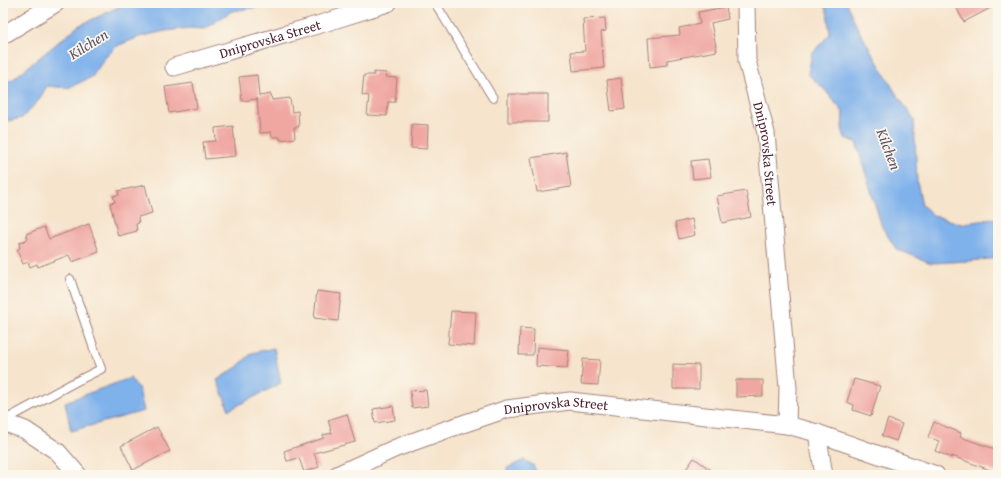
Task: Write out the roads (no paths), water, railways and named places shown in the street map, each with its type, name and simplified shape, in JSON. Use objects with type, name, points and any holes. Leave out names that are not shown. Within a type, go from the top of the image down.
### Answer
[{"type":"street","points":[[3,35],[56,3]]},
{"type":"street","name":"Dniprovska Street","points":[[174,67],[388,3]]},
{"type":"street","name":"Dniprovska Street","points":[[746,3],[747,61],[766,133],[788,388],[787,425]]},
{"type":"street","name":"Dniprovska Street","points":[[337,475],[396,448],[507,409],[570,401],[787,425],[817,433],[936,475]]},
{"type":"street","points":[[3,421],[25,430],[58,452],[78,475]]},
{"type":"street","points":[[817,433],[824,475]]},
{"type":"lane","points":[[437,3],[437,6],[493,98]]},
{"type":"lane","points":[[3,421],[101,369],[70,279]]},
{"type":"water","name":"Kilchen","points":[[127,3],[306,3],[267,6],[232,11],[204,29],[189,28],[165,31],[139,37],[117,46],[105,58],[92,77],[68,88],[47,86],[38,101],[22,118],[3,122],[3,83],[12,80],[78,26]]},
{"type":"water","name":"Kilchen","points":[[822,3],[847,3],[857,27],[895,92],[914,119],[917,181],[922,205],[933,215],[961,224],[998,218],[998,258],[931,263],[896,249],[882,227],[856,142],[845,138],[842,128],[843,112],[824,89],[808,74],[812,53],[830,34],[827,11]]},
{"type":"water","points":[[274,348],[281,383],[229,410],[217,380],[237,367],[252,353]]},
{"type":"water","points":[[130,378],[139,389],[144,411],[71,431],[65,402]]},
{"type":"water","points":[[524,460],[533,465],[536,472],[533,475],[507,475],[507,468]]}]
